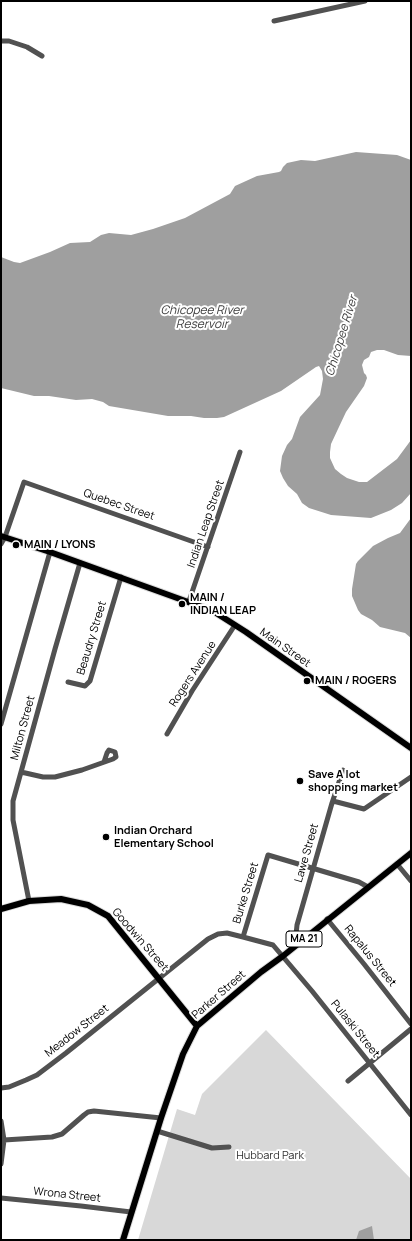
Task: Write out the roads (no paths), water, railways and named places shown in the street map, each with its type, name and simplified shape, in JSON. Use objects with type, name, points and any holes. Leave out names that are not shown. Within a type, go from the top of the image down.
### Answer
[{"type":"main road","name":"Main Street","points":[[3,537],[50,552],[213,611],[411,748]]},
{"type":"main road","name":"Parker Street","points":[[123,1240],[161,1118],[183,1054],[198,1026],[261,972],[411,853]]},
{"type":"main road","name":"Goodwin Street","points":[[1,909],[29,901],[61,899],[88,905],[108,916],[198,1026]]},
{"type":"street","points":[[274,21],[365,1]]},
{"type":"street","points":[[1,41],[9,41],[27,47],[42,56]]},
{"type":"street","name":"Indian Leap Street","points":[[189,602],[240,452]]},
{"type":"street","name":"Quebec Street","points":[[3,537],[24,482],[208,547]]},
{"type":"street","points":[[1,544],[3,537]]},
{"type":"street","points":[[1,724],[50,552]]},
{"type":"street","name":"Milton Street","points":[[29,901],[13,820],[15,794],[80,563]]},
{"type":"street","name":"Beaudry Street","points":[[68,682],[86,686],[90,681],[121,578]]},
{"type":"street","name":"Rogers Avenue","points":[[167,734],[192,691],[236,626]]},
{"type":"street","points":[[21,772],[50,778],[82,770],[104,762]]},
{"type":"street","name":"Lawe Street","points":[[299,943],[296,936],[297,925],[332,801],[343,770]]},
{"type":"street","points":[[332,801],[364,809],[411,777]]},
{"type":"street","name":"Burke Street","points":[[243,937],[268,855],[313,868]]},
{"type":"street","points":[[397,864],[411,881]]},
{"type":"street","points":[[313,868],[359,882],[368,887]]},
{"type":"street","name":"Rapalus Street","points":[[327,919],[411,1024]]},
{"type":"street","name":"Meadow Street","points":[[1,1088],[22,1082],[36,1075],[214,936],[227,933],[243,937]]},
{"type":"street","name":"Pulaski Street","points":[[243,937],[273,946],[283,956],[411,1115]]},
{"type":"street","points":[[348,1081],[411,1029]]},
{"type":"street","points":[[4,1140],[52,1137],[62,1134],[88,1112],[94,1111],[161,1118]]},
{"type":"street","points":[[1,1121],[4,1140],[1,1164]]},
{"type":"street","points":[[157,1131],[212,1148],[229,1147]]},
{"type":"street","name":"Wrona Street","points":[[1,1198],[131,1212]]},
{"type":"water","name":"Chicopee River Reservoir","points":[[356,152],[397,155],[411,160],[411,356],[398,355],[384,350],[377,350],[371,352],[369,357],[364,360],[362,365],[367,378],[364,386],[346,412],[331,444],[330,458],[335,469],[347,478],[359,482],[367,482],[397,459],[411,440],[411,493],[402,503],[391,510],[371,518],[331,515],[309,508],[302,503],[297,494],[288,486],[283,478],[280,471],[282,456],[287,445],[292,439],[300,417],[320,395],[323,379],[322,371],[319,366],[281,391],[224,417],[217,418],[168,416],[109,406],[103,402],[92,399],[76,400],[49,396],[34,396],[1,388],[1,257],[20,263],[70,243],[90,242],[101,235],[109,233],[131,235],[153,229],[185,218],[230,194],[235,186],[257,176],[279,172],[287,163],[301,160],[315,161]]},
{"type":"water","points":[[411,518],[411,638],[405,633],[380,627],[372,620],[361,614],[352,596],[352,589],[356,564],[358,561],[373,546],[400,533]]},
{"type":"water","points":[[372,1226],[374,1240],[356,1240],[359,1231]]},
{"type":"place","name":"MAIN / LYONS","points":[[16,545]]},
{"type":"place","name":"MAIN / INDIAN LEAP","points":[[182,604]]},
{"type":"place","name":"MAIN / ROGERS","points":[[307,681]]},
{"type":"place","name":"Save A lot shopping market","points":[[300,781]]},
{"type":"place","name":"Indian Orchard Elementary School","points":[[106,837]]},
{"type":"water label","name":"Chicopee River","points":[[342,336]]},
{"type":"park label","name":"Hubbard Park","points":[[270,1156]]}]
